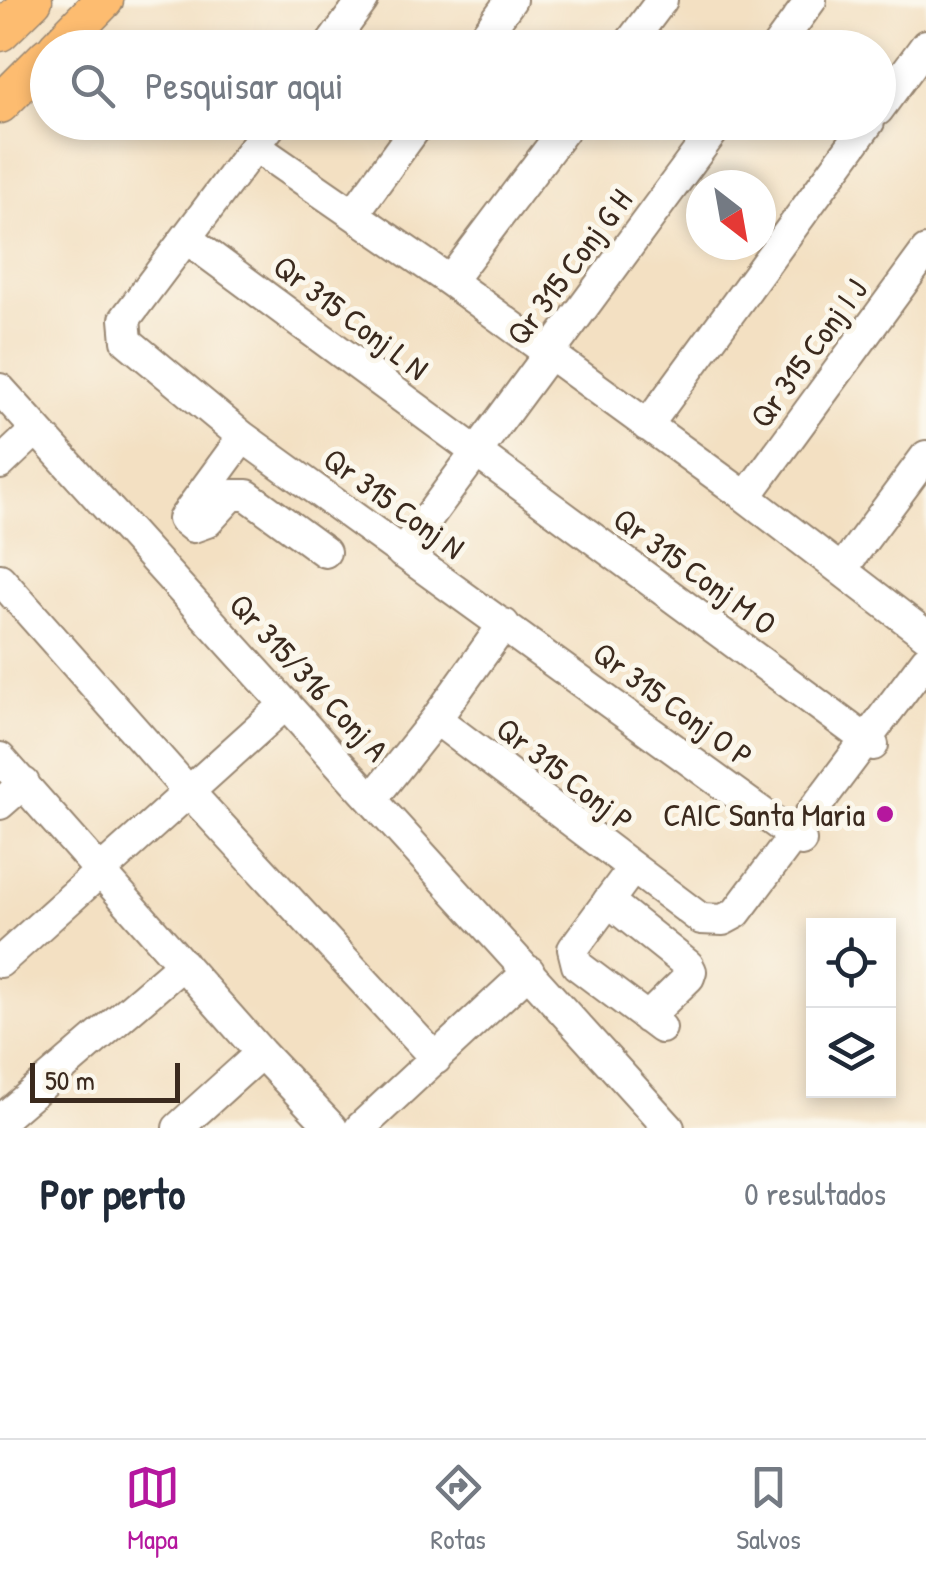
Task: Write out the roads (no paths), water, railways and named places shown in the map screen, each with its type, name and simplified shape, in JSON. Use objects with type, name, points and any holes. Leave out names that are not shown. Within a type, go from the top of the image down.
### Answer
[{"type":"main road","points":[[74,30],[104,0]]},
{"type":"main road","points":[[0,104],[30,74]]},
{"type":"street","points":[[341,30],[363,0]]},
{"type":"street","points":[[489,30],[511,0]]},
{"type":"street","points":[[640,30],[662,0]]},
{"type":"street","points":[[789,30],[811,0]]},
{"type":"street","points":[[896,86],[926,45]]},
{"type":"street","points":[[186,238],[260,140]]},
{"type":"street","points":[[271,140],[354,213],[746,497],[926,635]]},
{"type":"street","points":[[354,213],[407,140]]},
{"type":"street","points":[[450,281],[556,140]]},
{"type":"street","name":"Qr 315 Conj G H","points":[[402,552],[707,140]]},
{"type":"street","points":[[647,426],[856,140]]},
{"type":"street","name":"Qr 315 Conj N","points":[[186,238],[125,318],[127,340],[243,437],[504,624]]},
{"type":"street","name":"Qr 315 Conj L N","points":[[186,238],[475,453]]},
{"type":"street","name":"Qr 315 Conj I J","points":[[746,497],[926,251]]},
{"type":"street","name":"Qr 315/316 Conj A","points":[[0,389],[669,1128]]},
{"type":"street","points":[[0,464],[36,430]]},
{"type":"street","points":[[243,437],[183,519],[197,527],[207,522],[232,495],[247,494],[325,552]]},
{"type":"street","name":"Qr 315 Conj M O","points":[[475,453],[869,742]]},
{"type":"street","points":[[842,569],[926,456]]},
{"type":"street","points":[[0,580],[436,1059]]},
{"type":"street","points":[[373,798],[504,624]]},
{"type":"street","name":"Qr 315 Conj O P","points":[[504,624],[797,838]]},
{"type":"street","points":[[797,838],[926,660]]},
{"type":"street","points":[[0,962],[286,704]]},
{"type":"street","name":"Qr 315 Conj P","points":[[436,719],[701,919],[724,920],[736,913],[797,838]]},
{"type":"street","points":[[0,758],[332,1128]]},
{"type":"street","points":[[0,804],[24,782]]},
{"type":"street","points":[[608,901],[688,964],[691,971],[654,1023],[577,965],[573,956],[573,949],[608,901],[632,869]]},
{"type":"street","points":[[0,1121],[183,964]]},
{"type":"street","points":[[360,1128],[529,972]]},
{"type":"street","points":[[178,1128],[261,1053]]},
{"type":"place","name":"CAIC Santa Maria","points":[[885,814]]}]
